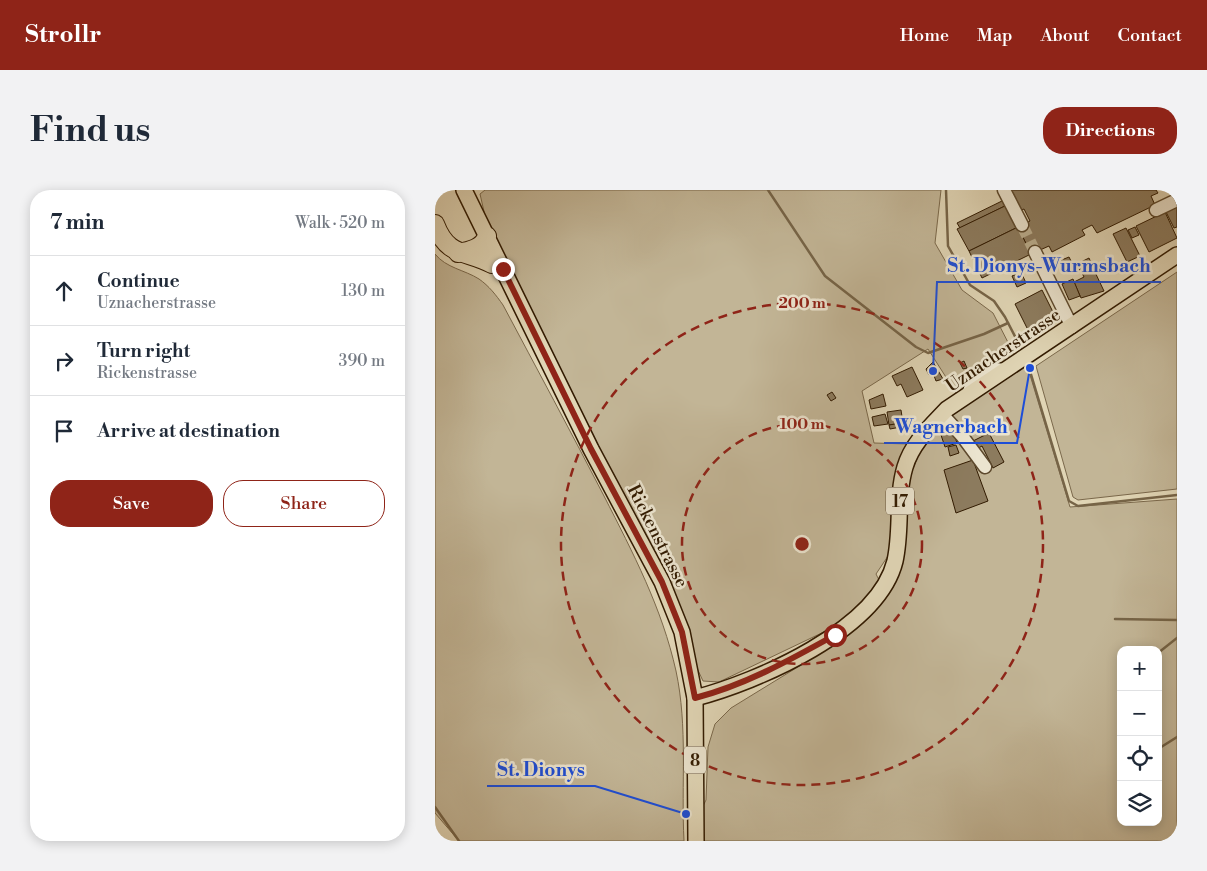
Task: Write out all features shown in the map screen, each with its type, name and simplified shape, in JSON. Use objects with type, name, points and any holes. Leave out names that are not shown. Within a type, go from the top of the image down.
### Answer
[{"type":"highway","points":[[435,224],[447,245],[458,253],[492,264]]},
{"type":"highway","points":[[458,253],[470,251],[485,240]]},
{"type":"main road","name":"Rickenstrasse","points":[[462,191],[485,240],[547,356],[566,399],[668,597],[682,632],[695,698]]},
{"type":"main road","name":"Rickenstrasse","points":[[485,240],[492,264],[539,357],[566,399]]},
{"type":"main road","name":"Uznacherstrasse","points":[[695,698],[772,669],[835,635],[851,624],[867,609],[888,580],[895,562],[905,466],[926,429],[942,414],[968,395],[1177,255]]},
{"type":"main road","name":"8","points":[[695,698],[696,841]]},
{"type":"street","points":[[1004,190],[1022,225]]},
{"type":"street","points":[[1156,210],[1177,200]]},
{"type":"street","points":[[1035,252],[1071,327]]},
{"type":"street","points":[[942,414],[962,436],[985,467]]},
{"type":"shaded area","points":[[485,190],[941,190],[935,243],[962,290],[993,313],[1016,358],[970,380],[958,396],[928,349],[862,391],[874,443],[910,444],[893,496],[890,553],[876,574],[880,582],[851,619],[719,682],[703,681],[577,410],[488,229],[480,194]]},
{"type":"shaded area","points":[[435,254],[450,266],[479,279],[503,305],[604,496],[646,581],[663,625],[680,692],[683,734],[684,841],[459,841],[435,813]]},
{"type":"shaded area","points":[[1177,272],[1177,489],[1078,500],[1073,497],[1036,366]]},
{"type":"shaded area","points":[[1027,365],[1070,507],[1177,499],[1177,841],[696,841],[702,808],[706,800],[708,747],[715,724],[731,708],[845,638],[871,616],[892,586],[909,478],[921,449],[946,419]]},
{"type":"building","points":[[1009,190],[1156,190],[1158,193],[1151,196],[1155,205],[1097,233],[1092,225],[1082,230],[1085,235],[1052,252],[1049,246],[1031,254],[1018,227],[1030,221],[1024,209],[1019,211]]},
{"type":"building","points":[[1004,200],[1007,205],[960,228],[957,223]]},
{"type":"building","points":[[1177,204],[1177,227],[1174,228],[1165,210]]},
{"type":"building","points":[[1007,205],[1018,227],[969,251],[957,229]]},
{"type":"building","points":[[1165,212],[1177,238],[1149,252],[1136,226]]},
{"type":"building","points":[[1018,227],[1031,254],[982,278],[969,251]]},
{"type":"building","points":[[1135,227],[1139,235],[1132,238],[1128,230]]},
{"type":"building","points":[[1126,228],[1140,256],[1127,262],[1113,234]]},
{"type":"building","points":[[1069,257],[1073,265],[1063,269],[1059,261]]},
{"type":"building","points":[[1089,258],[1092,265],[1080,271],[1077,264]]},
{"type":"building","points":[[1093,268],[1104,291],[1081,298],[1074,282],[1084,277],[1082,273]]},
{"type":"building","points":[[1021,272],[1026,283],[1017,287],[1012,276]]},
{"type":"building","points":[[1073,279],[1080,296],[1069,300],[1062,284]]},
{"type":"building","points":[[1042,290],[1056,318],[1029,332],[1015,304]]},
{"type":"building","points":[[964,361],[967,368],[963,369],[960,363]]},
{"type":"building","points":[[933,362],[943,379],[936,381],[933,373],[929,375],[926,369]]},
{"type":"building","points":[[912,367],[923,390],[907,397],[901,384],[897,386],[892,376]]},
{"type":"building","points":[[832,392],[836,398],[831,401],[827,395]]},
{"type":"building","points":[[883,394],[886,406],[871,409],[869,400]]},
{"type":"building","points":[[901,410],[903,423],[889,425],[887,412]]},
{"type":"building","points":[[885,414],[888,424],[874,426],[872,417]]},
{"type":"building","points":[[901,423],[901,427],[890,429],[889,425]]},
{"type":"building","points":[[952,428],[957,443],[945,447],[940,432]]},
{"type":"building","points":[[989,433],[1004,462],[993,468],[982,446],[975,450],[971,442]]},
{"type":"building","points":[[956,445],[959,453],[950,456],[948,447]]},
{"type":"building","points":[[973,460],[988,501],[956,513],[944,470]]},
{"type":"waterway","points":[[768,190],[825,276],[916,347],[928,353],[984,334],[1008,323]]},
{"type":"waterway","points":[[946,190],[948,246],[970,285],[994,301],[1005,317],[1023,352]]},
{"type":"waterway","points":[[1027,361],[1069,501],[1078,506],[1177,495]]},
{"type":"waterway","points":[[1115,619],[1177,620]]},
{"type":"waterway","points":[[1162,650],[1177,638]]},
{"type":"waterway","points":[[1162,746],[1177,737]]},
{"type":"waterway","points":[[435,807],[459,841]]},
{"type":"tunnel","points":[[1022,225],[1035,252]]},
{"type":"place","name":"Wagnerbach","points":[[1030,368]]},
{"type":"place","name":"St. Dionys-Wurmsbach","points":[[933,371]]},
{"type":"place","name":"St. Dionys","points":[[686,814]]},
{"type":"route","points":[[503,269],[591,449],[662,582],[682,632],[695,698],[737,684],[772,669],[835,635]]}]
